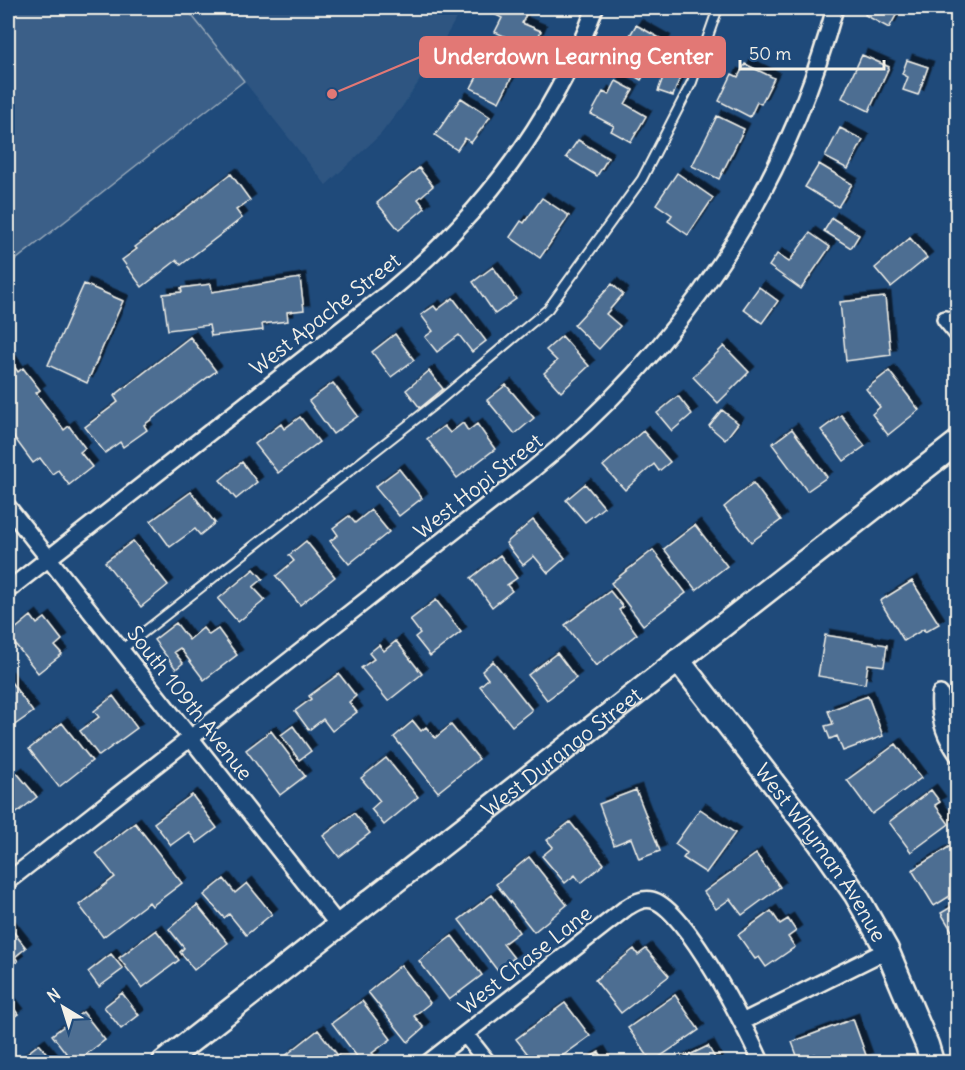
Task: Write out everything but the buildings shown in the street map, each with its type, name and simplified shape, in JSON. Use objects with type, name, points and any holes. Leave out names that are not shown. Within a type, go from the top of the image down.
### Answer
[{"type":"street","name":"West Apache Street","points":[[8,590],[388,293],[448,239],[495,186],[536,128],[568,72],[595,8]]},
{"type":"street","name":"West Hopi Street","points":[[8,881],[555,452],[600,411],[644,364],[706,286],[755,208],[792,134],[813,80],[835,8]]},
{"type":"street","points":[[945,319],[957,335]]},
{"type":"street","name":"West Durango Street","points":[[164,1062],[957,442]]},
{"type":"street","name":"South 109th Avenue","points":[[8,507],[339,926]]},
{"type":"street","name":"West Whyman Avenue","points":[[678,660],[819,842],[856,895],[887,950],[932,1062]]},
{"type":"street","points":[[940,694],[941,720],[957,755]]},
{"type":"street","name":"West Chase Lane","points":[[429,1062],[626,908],[642,900],[651,900],[667,909],[716,976],[742,1023]]},
{"type":"street","points":[[761,1062],[742,1023],[887,950]]},
{"type":"street","points":[[465,1034],[487,1062]]},
{"type":"lane","points":[[121,650],[440,400],[549,309],[642,179],[692,82],[718,8]]},
{"type":"shaded area","points":[[8,8],[186,8],[244,81],[8,266]]},
{"type":"shaded area","points":[[186,8],[462,8],[428,68],[402,107],[380,135],[326,185]]},
{"type":"place","name":"Underdown Learning Center","points":[[332,94]]}]
